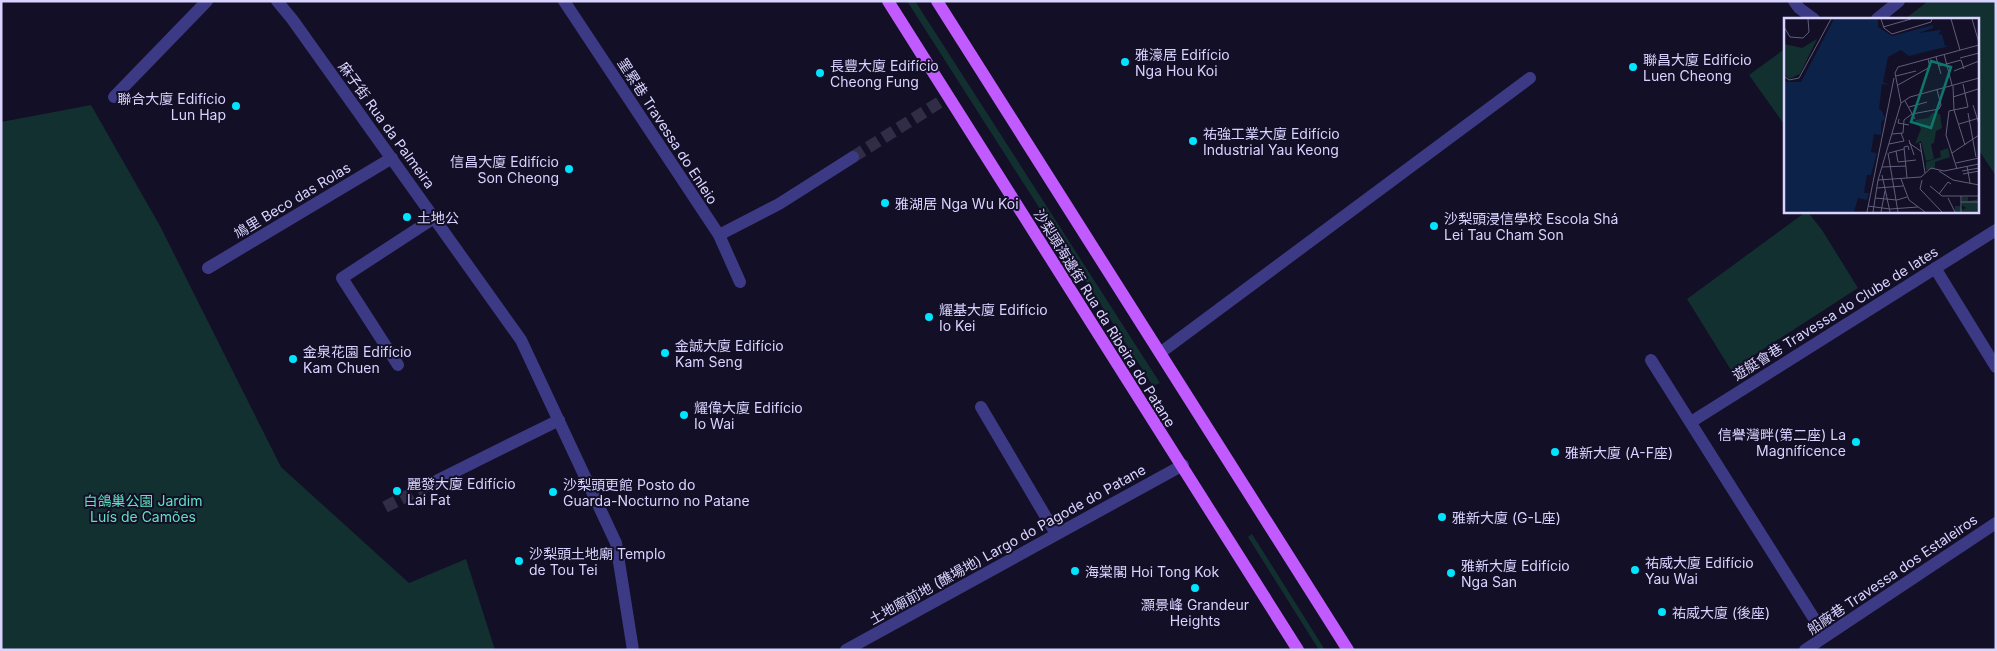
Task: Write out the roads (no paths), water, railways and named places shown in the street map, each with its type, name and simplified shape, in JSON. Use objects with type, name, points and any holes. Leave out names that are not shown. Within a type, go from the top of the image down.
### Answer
[{"type":"main road","name":"沙梨頭海邊街 Rua da Ribeira do Patane","points":[[888,1],[1183,465],[1298,650]]},
{"type":"main road","name":"沙梨頭海邊街 Rua da Ribeira do Patane","points":[[937,1],[1348,650]]},
{"type":"street","points":[[114,97],[207,1]]},
{"type":"street","name":"麻子街 Rua da Palmeira","points":[[277,1],[292,19],[521,340],[616,543],[633,650]]},
{"type":"street","name":"罣累巷 Travessa do Enleio","points":[[564,1],[719,235],[740,282]]},
{"type":"street","points":[[1794,1],[1799,8],[1813,18]]},
{"type":"street","points":[[1878,18],[1899,1]]},
{"type":"street","name":"沙梨頭海邊街 Rua da Ribeira do Patane","points":[[1160,353],[1530,78]]},
{"type":"street","points":[[719,235],[779,204],[854,157]]},
{"type":"street","name":"鳩里 Beco das Rolas","points":[[208,268],[392,158]]},
{"type":"street","points":[[398,365],[342,278],[434,218]]},
{"type":"street","name":"遊艇會巷 Travessa do Clube de Iates","points":[[1691,422],[1996,230]]},
{"type":"street","points":[[1935,268],[1996,367]]},
{"type":"street","points":[[1651,360],[1825,636]]},
{"type":"street","points":[[981,407],[1056,534]]},
{"type":"street","points":[[432,483],[559,420]]},
{"type":"street","name":"土地廟前地 (醮場地) Largo do Pagode do Patane","points":[[846,650],[1183,465]]},
{"type":"street","name":"船廠巷 Travessa dos Estaleiros","points":[[1805,650],[1996,523]]},
{"type":"tunnel","points":[[853,157],[948,97]]},
{"type":"tunnel","points":[[385,507],[432,483]]},
{"type":"place","name":"雅濠居 Edifício Nga Hou Koi","points":[[1125,62]]},
{"type":"place","name":"聯昌大廈 Edifício Luen Cheong","points":[[1633,67]]},
{"type":"place","name":"長豐大廈 Edifício Cheong Fung","points":[[820,73]]},
{"type":"place","name":"聯合大廈 Edifício Lun Hap","points":[[236,106]]},
{"type":"place","name":"祐強工業大廈 Edifício Industrial Yau Keong","points":[[1193,141]]},
{"type":"place","name":"信昌大廈 Edifício Son Cheong","points":[[569,169]]},
{"type":"place","name":"雅湖居 Nga Wu Koi","points":[[885,203]]},
{"type":"place","name":"土地公","points":[[407,217]]},
{"type":"place","name":"沙梨頭浸信學校 Escola Shá Lei Tau Cham Son","points":[[1434,226]]},
{"type":"place","name":"耀基大廈 Edifício Io Kei","points":[[929,317]]},
{"type":"place","name":"金誠大廈 Edifício Kam Seng","points":[[665,353]]},
{"type":"place","name":"金泉花園 Edifício Kam Chuen","points":[[293,359]]},
{"type":"place","name":"耀偉大廈 Edifício Io Wai","points":[[684,415]]},
{"type":"place","name":"信譽灣畔(第二座) La Magnífícence","points":[[1856,442]]},
{"type":"place","name":"雅新大廈 (A-F座)","points":[[1555,452]]},
{"type":"place","name":"麗發大廈 Edifício Lai Fat","points":[[397,491]]},
{"type":"place","name":"沙梨頭更館 Posto do Guarda-Nocturno no Patane","points":[[553,492]]},
{"type":"place","name":"雅新大廈 (G-L座)","points":[[1442,517]]},
{"type":"place","name":"沙梨頭土地廟 Templo de Tou Tei","points":[[519,561]]},
{"type":"place","name":"祐威大廈 Edifício Yau Wai","points":[[1635,570]]},
{"type":"place","name":"海棠閣 Hoi Tong Kok","points":[[1075,571]]},
{"type":"place","name":"雅新大廈 Edifício Nga San","points":[[1451,573]]},
{"type":"place","name":"灝景峰 Grandeur Heights","points":[[1195,588]]},
{"type":"place","name":"祐威大廈 (後座)","points":[[1662,612]]},
{"type":"park label","name":"白鴿巢公園 Jardim Luís de Camões","points":[[143,508]]}]
